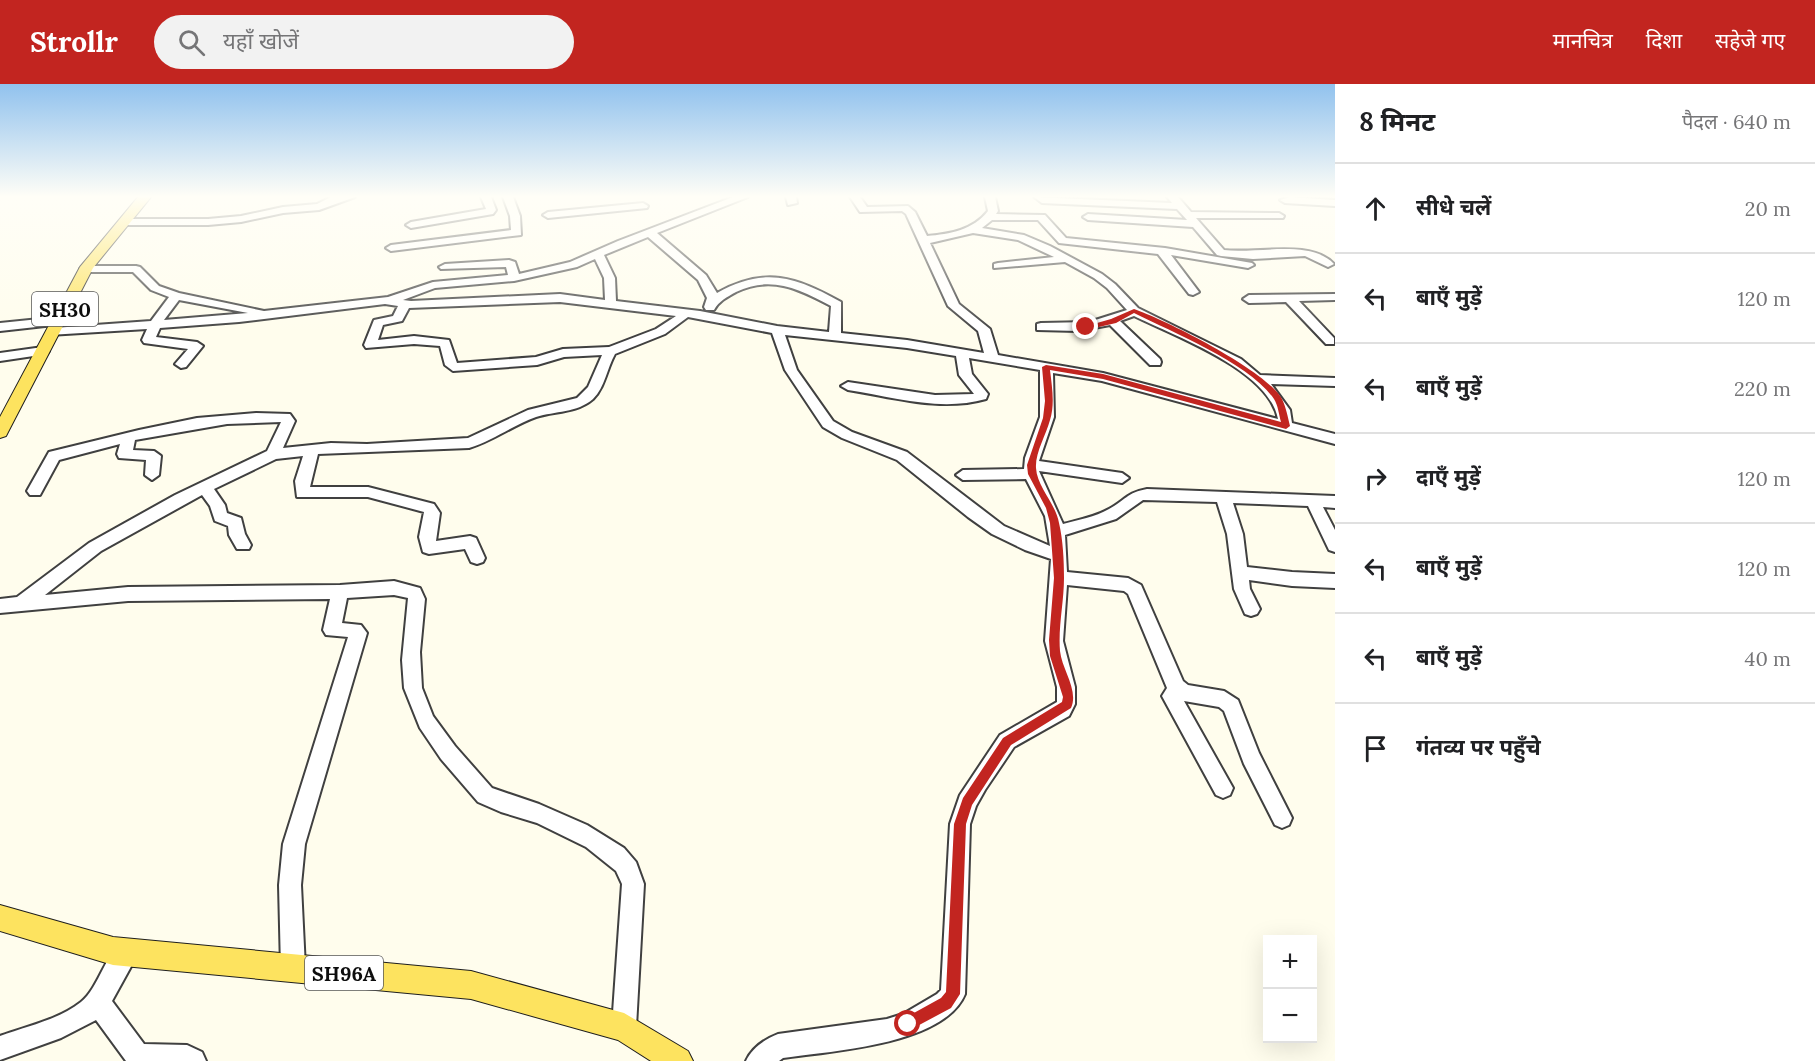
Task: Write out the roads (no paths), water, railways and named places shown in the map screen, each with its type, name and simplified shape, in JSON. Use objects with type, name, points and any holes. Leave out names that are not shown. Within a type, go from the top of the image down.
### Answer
[{"type":"main road","name":"SH30","points":[[0,432],[86,270],[108,243]]},
{"type":"main road","name":"SH96A","points":[[0,918],[113,951],[471,985],[624,1027],[678,1061]]},
{"type":"street","points":[[391,248],[436,243]]},
{"type":"street","points":[[0,327],[154,325],[388,301],[433,285],[514,278],[573,265],[598,255],[614,243]]},
{"type":"street","points":[[663,243],[668,250],[697,272],[713,294],[714,300]]},
{"type":"street","points":[[924,243],[954,306],[986,332],[992,358]]},
{"type":"street","points":[[1035,243],[1111,286],[1134,311],[1229,358],[1258,379],[1279,400],[1286,426]]},
{"type":"street","points":[[1079,243],[1162,251],[1248,265]]},
{"type":"street","points":[[1211,243],[1222,254],[1264,255],[1300,251],[1314,254],[1331,264],[1335,275]]},
{"type":"street","points":[[1162,251],[1193,292]]},
{"type":"street","points":[[598,255],[613,290],[610,304]]},
{"type":"street","points":[[998,266],[1067,259]]},
{"type":"street","points":[[445,267],[509,262],[514,278]]},
{"type":"street","points":[[86,270],[136,269],[155,288],[176,296],[249,309],[267,315]]},
{"type":"street","points":[[700,315],[714,300],[750,280],[776,279],[791,283],[837,305],[835,336]]},
{"type":"street","points":[[176,296],[154,325],[149,341],[178,342],[197,346],[181,364]]},
{"type":"street","points":[[1249,299],[1335,297]]},
{"type":"street","points":[[388,301],[404,305],[560,298],[700,315],[777,330],[962,353],[1103,377],[1335,439]]},
{"type":"street","points":[[1290,299],[1330,341]]},
{"type":"street","points":[[404,305],[398,318],[378,323],[370,345],[414,340],[445,344],[453,367],[537,361],[572,352],[611,351],[668,329],[685,313]]},
{"type":"street","points":[[1041,327],[1086,327],[1113,321],[1134,311]]},
{"type":"street","points":[[1113,321],[1155,362]]},
{"type":"street","points":[[777,330],[791,370],[828,424],[847,435],[902,456],[998,530],[1031,546],[1058,555]]},
{"type":"street","points":[[0,357],[43,351]]},
{"type":"street","points":[[9,606],[95,547],[204,487],[273,454],[313,449],[447,445],[484,439],[533,413],[574,404],[585,399],[592,392],[611,351]]},
{"type":"street","points":[[848,386],[948,400],[971,400],[981,394],[966,375],[962,353]]},
{"type":"street","points":[[759,1061],[778,1046],[897,1028],[946,1003],[952,994],[960,824],[967,802],[1007,741],[1067,705],[1068,697],[1056,656],[1054,640],[1059,578],[1056,532],[1050,508],[1032,469],[1047,418],[1049,401],[1046,367]]},
{"type":"street","points":[[1258,379],[1335,382]]},
{"type":"street","points":[[36,491],[54,456],[220,420],[253,416],[285,417],[288,421],[273,454]]},
{"type":"street","points":[[129,438],[124,454],[154,456],[152,475]]},
{"type":"street","points":[[313,449],[302,481],[302,493],[368,492],[429,508],[432,513],[428,527],[428,546],[432,548],[470,542],[477,558]]},
{"type":"street","points":[[963,474],[1032,469],[1122,478]]},
{"type":"street","points":[[204,487],[217,505],[220,517],[235,522],[237,535],[243,545]]},
{"type":"street","points":[[1056,532],[1115,513],[1136,496],[1182,495],[1335,502]]},
{"type":"street","points":[[1223,497],[1235,534],[1242,589],[1251,609]]},
{"type":"street","points":[[1313,501],[1335,546]]},
{"type":"street","points":[[1239,572],[1292,579],[1335,580]]},
{"type":"street","points":[[1059,578],[1131,587],[1179,690],[1188,694],[1224,699],[1231,706],[1251,756],[1282,818]]},
{"type":"street","points":[[9,606],[128,594],[340,592],[394,588],[414,593],[417,599],[412,679],[425,718],[437,738],[485,795],[492,800],[529,810],[567,826],[611,852],[623,862],[631,874],[633,884],[624,1027]]},
{"type":"street","points":[[293,968],[290,885],[294,844],[358,633],[356,630],[332,630],[340,592]]},
{"type":"street","points":[[1179,690],[1171,696],[1222,788]]},
{"type":"street","points":[[0,1048],[73,1020],[98,1002],[127,952]]},
{"type":"street","points":[[98,1002],[135,1052],[141,1056],[187,1058],[193,1061]]}]
